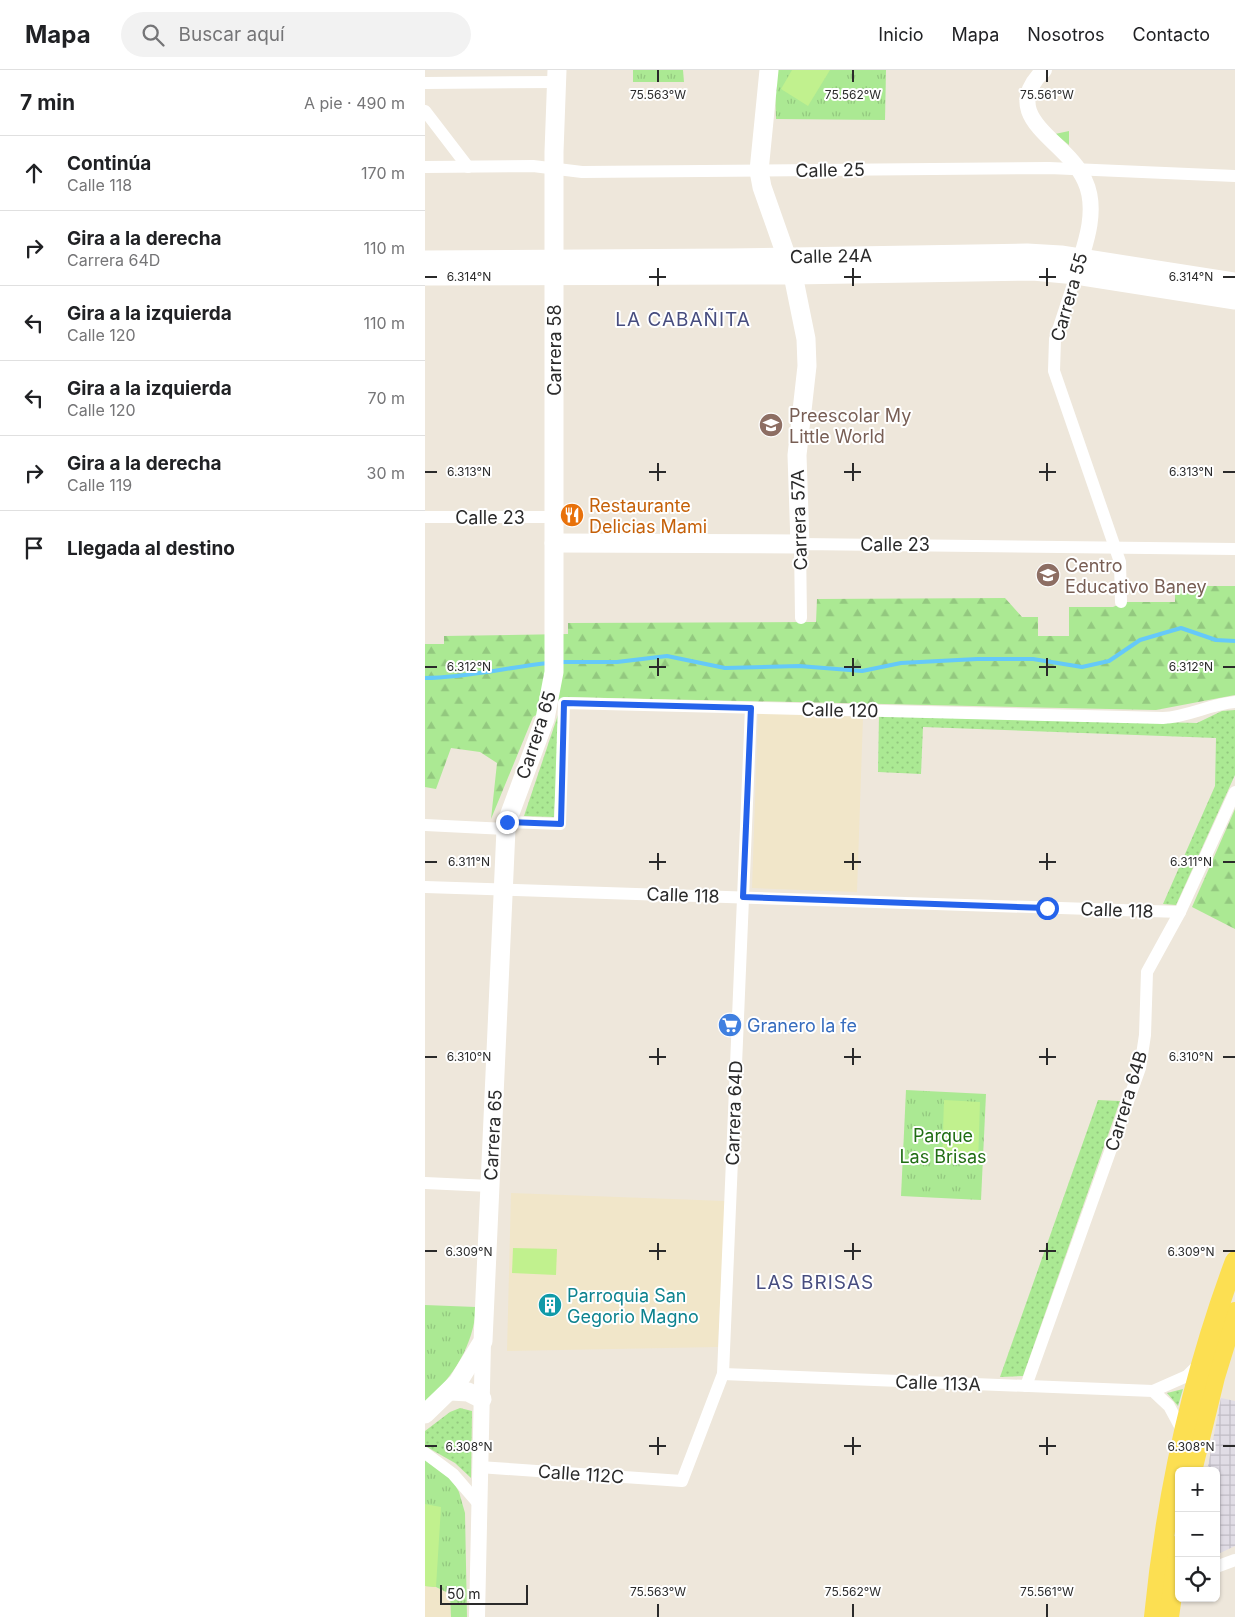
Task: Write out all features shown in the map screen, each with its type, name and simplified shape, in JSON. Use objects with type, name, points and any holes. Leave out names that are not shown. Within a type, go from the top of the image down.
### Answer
[{"type":"main road","name":"Carrera 57A","points":[[769,70],[759,171],[762,186],[793,275],[807,350],[797,455],[800,544]]},
{"type":"main road","name":"Carrera 58","points":[[554,630],[554,169],[557,76]]},
{"type":"main road","name":"Calle 24A","points":[[425,276],[554,267],[788,257],[1012,252],[1235,300]]},
{"type":"main road","name":"Calle 24A","points":[[425,260],[554,267],[793,275],[1016,271],[1078,266],[1235,282]]},
{"type":"main road","name":"Calle 23","points":[[554,543],[800,544]]},
{"type":"main road","name":"Carrera 65","points":[[483,1341],[507,825],[545,719],[554,672],[554,630]]},
{"type":"main road","points":[[1192,1467],[1191,1432],[1202,1362],[1235,1261]]},
{"type":"main road","points":[[1154,1617],[1167,1508],[1191,1432],[1235,1312]]},
{"type":"main road","points":[[425,1414],[451,1391],[467,1370],[483,1341]]},
{"type":"main road","points":[[451,1391],[468,1392],[482,1399]]},
{"type":"main road","points":[[1169,1617],[1175,1586]]},
{"type":"street","name":"Carrera 55","points":[[1045,70],[1029,89],[1026,101],[1029,114],[1036,125],[1079,168],[1086,182],[1090,203],[1087,237],[1055,339],[1054,371],[1120,562],[1121,602]]},
{"type":"street","points":[[425,83],[557,76]]},
{"type":"street","points":[[425,111],[468,167]]},
{"type":"street","name":"Calle 25","points":[[425,167],[533,166],[582,172],[1079,168],[1235,176]]},
{"type":"street","name":"Calle 23","points":[[425,517],[554,517]]},
{"type":"street","name":"Calle 23","points":[[800,544],[1114,546],[1235,549]]},
{"type":"street","name":"Carrera 57A","points":[[800,544],[801,618]]},
{"type":"street","name":"Calle 120","points":[[507,825],[561,824],[564,703],[1163,718],[1192,714],[1225,703],[1235,702]]},
{"type":"street","name":"Carrera 64D","points":[[682,1481],[723,1374],[751,708]]},
{"type":"street","name":"Carrera 64B","points":[[1026,1386],[1140,1068],[1145,1036],[1147,972],[1180,912],[1235,792]]},
{"type":"street","points":[[425,825],[507,825]]},
{"type":"street","name":"Calle 118","points":[[425,887],[504,888],[1180,912]]},
{"type":"street","points":[[425,1183],[490,1186]]},
{"type":"street","name":"Carrera 65","points":[[477,1617],[483,1341]]},
{"type":"street","name":"Calle 113A","points":[[723,1374],[1153,1391],[1187,1376],[1202,1362]]},
{"type":"street","points":[[1153,1391],[1169,1406],[1191,1432]]},
{"type":"street","points":[[425,1453],[453,1474],[478,1504]]},
{"type":"street","name":"Calle 112C","points":[[479,1467],[682,1481]]},
{"type":"street","points":[[1220,1566],[1235,1560]]},
{"type":"shaded area","points":[[758,713],[863,717],[857,892],[752,888]]},
{"type":"shaded area","points":[[511,1193],[725,1201],[718,1347],[507,1351]]},
{"type":"shaded area","points":[[1221,1398],[1235,1401],[1235,1546],[1220,1553],[1220,1467],[1208,1467]]},
{"type":"shaded area","points":[[425,1586],[436,1587],[450,1594],[451,1617],[425,1617]]},
{"type":"green space","points":[[633,70],[683,70],[684,82],[633,82]]},
{"type":"green space","points":[[778,70],[886,70],[885,120],[776,119],[775,84]]},
{"type":"green space","points":[[792,70],[830,70],[808,106],[781,89]]},
{"type":"green space","points":[[1069,131],[1069,145],[1055,134]]},
{"type":"green space","points":[[1175,586],[1235,586],[1235,695],[1156,710],[564,697],[533,717],[491,819],[497,763],[480,752],[451,748],[436,789],[425,787],[425,644],[444,644],[444,636],[568,634],[568,623],[816,622],[817,599],[1005,598],[1022,617],[1038,617],[1038,636],[1069,636],[1069,607],[1113,607],[1125,602],[1175,602]]},
{"type":"green space","points":[[561,706],[554,817],[524,816]]},
{"type":"green space","points":[[1235,710],[1235,775],[1176,905],[1163,904],[1215,786],[1216,738],[923,727],[921,774],[878,772],[879,715],[1197,723],[1222,711]]},
{"type":"green space","points":[[1235,809],[1235,929],[1192,907]]},
{"type":"green space","name":"Parque Las Brisas","points":[[906,1090],[986,1094],[981,1200],[901,1196]]},
{"type":"green space","points":[[944,1100],[980,1102],[978,1164],[942,1163]]},
{"type":"green space","points":[[1098,1100],[1120,1101],[1023,1376],[1000,1377]]},
{"type":"green space","points":[[513,1248],[557,1249],[556,1275],[512,1273]]},
{"type":"green space","points":[[425,1305],[476,1307],[471,1334],[460,1360],[445,1382],[425,1403]]},
{"type":"green space","points":[[1183,1389],[1178,1406],[1167,1393]]},
{"type":"green space","points":[[460,1408],[472,1411],[471,1478],[455,1463],[425,1446],[425,1431],[450,1412]]},
{"type":"green space","points":[[425,1458],[449,1474],[459,1492],[465,1513],[467,1617],[451,1617],[450,1594],[436,1587],[425,1586]]},
{"type":"green space","points":[[425,1504],[441,1507],[436,1587],[425,1586]]},
{"type":"waterway","points":[[558,662],[617,662],[667,656],[725,668],[799,666],[862,671],[901,663],[977,659],[1033,659],[1082,667],[1109,661],[1140,640],[1181,628],[1216,640],[1235,641]]},
{"type":"waterway","points":[[425,678],[440,678],[549,663]]},
{"type":"place","name":"Preescolar My Little World","points":[[771,425]]},
{"type":"place","name":"Restaurante Delicias Mami","points":[[572,515]]},
{"type":"place","name":"Centro Educativo Baney","points":[[1048,575]]},
{"type":"place","name":"Granero la fe","points":[[730,1025]]},
{"type":"place","name":"Parroquia San Gegorio Magno","points":[[550,1305]]},
{"type":"district","name":"LA CABAÑITA","points":[[683,319]]},
{"type":"district","name":"LAS BRISAS","points":[[815,1282]]},
{"type":"route","points":[[507,822],[561,824],[564,703],[751,708],[743,897],[1047,908]]}]
